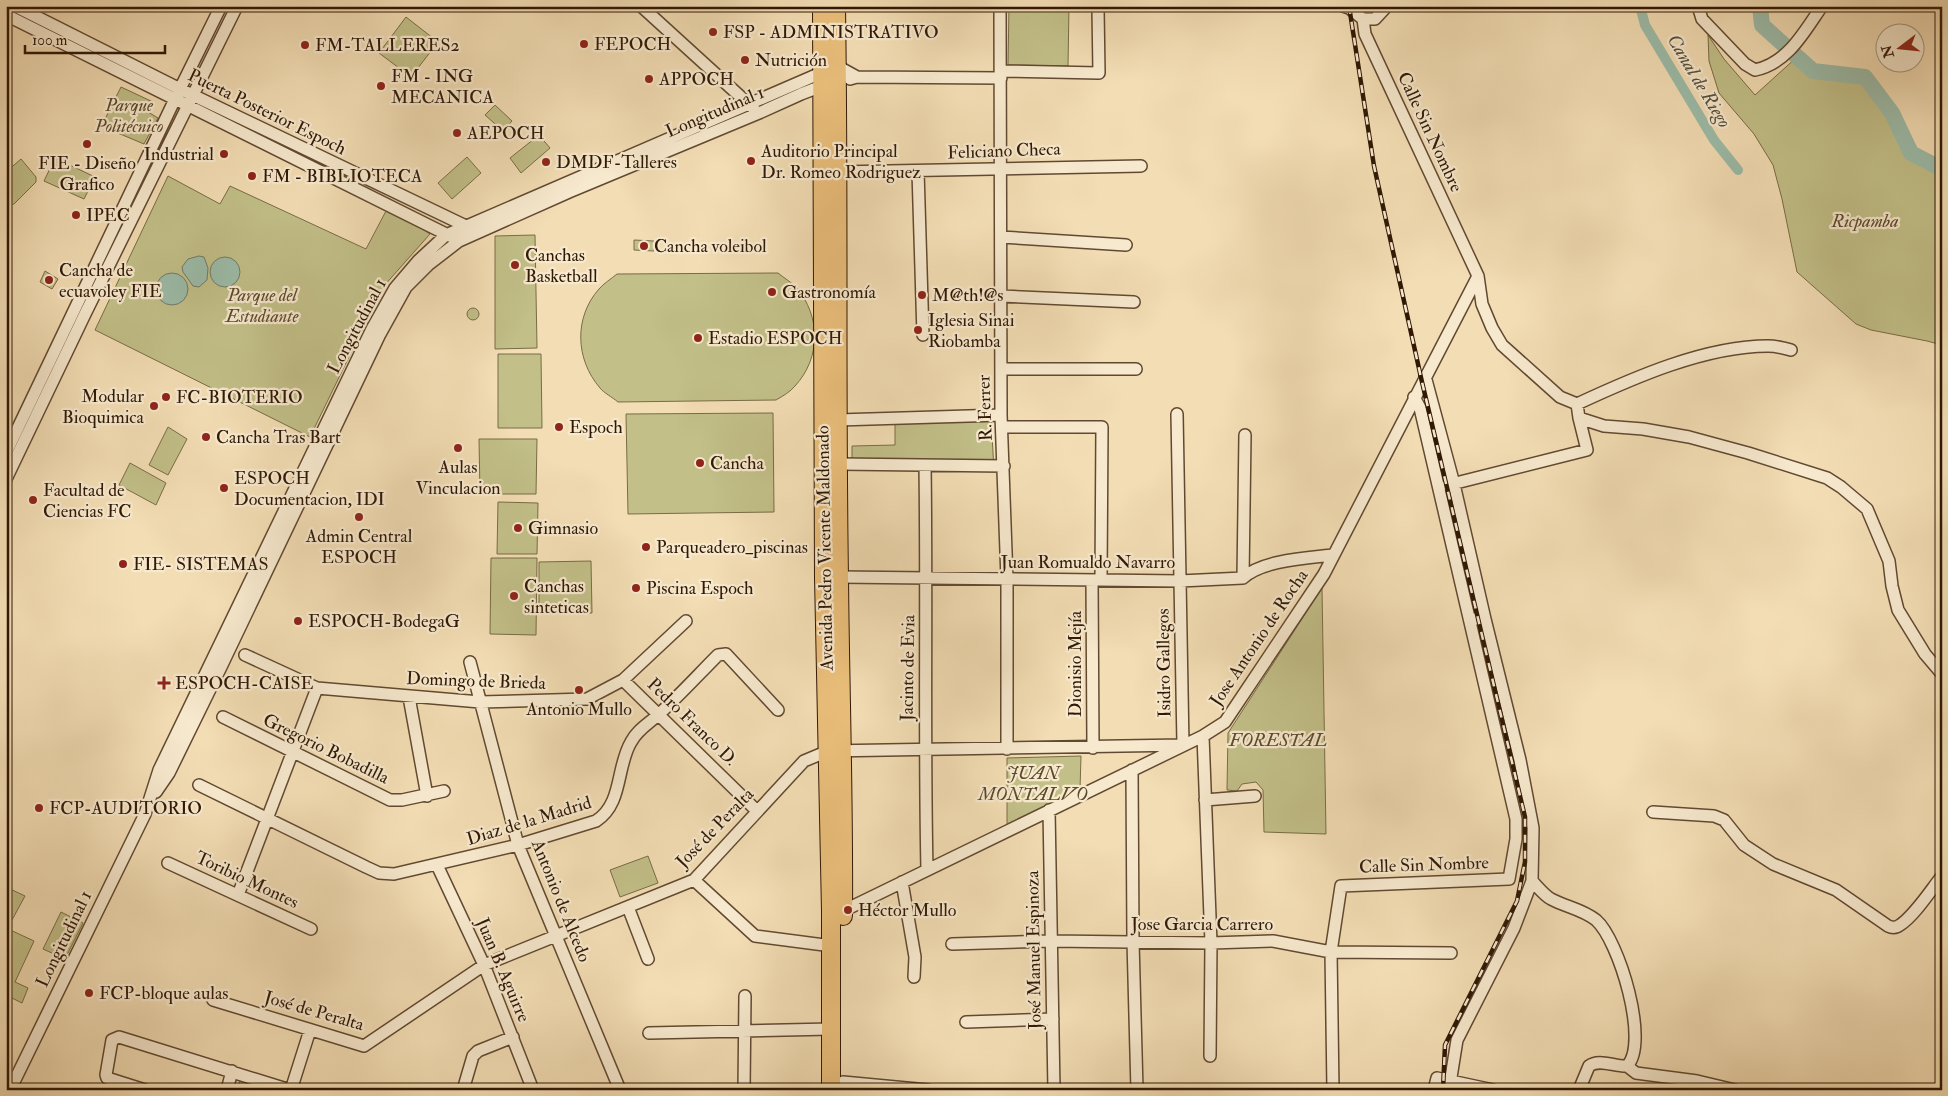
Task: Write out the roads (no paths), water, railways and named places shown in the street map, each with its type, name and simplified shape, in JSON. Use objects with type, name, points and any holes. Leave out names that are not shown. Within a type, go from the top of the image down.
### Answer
[{"type":"main road","name":"Avenida Pedro Vicente Maldonado","points":[[822,6],[838,172],[839,577],[831,1029],[839,1087]]},
{"type":"main road","name":"Avenida Pedro Vicente Maldonado","points":[[836,6],[830,76],[824,578],[844,911],[839,1087]]},
{"type":"street","name":"Puerta Posterior Espoch","points":[[16,6],[177,94]]},
{"type":"street","points":[[6,479],[63,346],[177,94],[221,6]]},
{"type":"street","points":[[6,453],[191,100],[237,6]]},
{"type":"street","points":[[641,6],[759,114]]},
{"type":"street","name":"R. Ferrer","points":[[1000,6],[1001,369],[1007,579],[1007,750]]},
{"type":"street","points":[[830,76],[1100,73],[1098,9],[1096,6]]},
{"type":"street","points":[[1347,7],[1363,19],[1375,19],[1387,6]]},
{"type":"street","points":[[1698,6],[1702,19],[1745,64],[1756,70],[1769,68],[1782,59],[1822,6]]},
{"type":"street","name":"Puerta Posterior Espoch","points":[[6,14],[479,232]]},
{"type":"street","name":"Calle Sin Nombre","points":[[1363,19],[1365,34],[1478,276],[1482,304],[1492,328],[1502,345],[1560,397],[1577,404]]},
{"type":"street","name":"Longitudinal 1","points":[[149,804],[159,770],[372,330],[395,288],[418,261],[447,235],[466,226],[750,105],[830,76]]},
{"type":"street","name":"Longitudinal 1","points":[[10,1090],[149,804],[169,773],[399,297],[406,287],[428,265],[459,241],[617,172],[759,114],[801,94],[830,76]]},
{"type":"street","name":"Puerta Posterior Espoch","points":[[191,100],[459,241]]},
{"type":"street","name":"Feliciano Checa","points":[[838,172],[1141,166]]},
{"type":"street","points":[[918,171],[923,334]]},
{"type":"street","points":[[1001,237],[1126,245]]},
{"type":"street","name":"Jose Antonio de Rocha","points":[[844,911],[1203,736],[1224,722],[1324,574],[1478,276]]},
{"type":"street","points":[[1002,296],[1134,302]]},
{"type":"street","points":[[1439,487],[1587,450],[1577,404],[1639,375],[1724,350],[1769,346],[1791,350]]},
{"type":"street","points":[[1001,369],[1136,369]]},
{"type":"street","points":[[1425,376],[1454,484],[1520,760],[1533,828],[1532,881],[1514,928],[1456,1040],[1450,1085]]},
{"type":"street","points":[[1414,397],[1420,408],[1470,619],[1486,619]]},
{"type":"street","name":"Isidro Gallegos","points":[[1178,414],[1183,745]]},
{"type":"street","points":[[1579,418],[1604,426],[1643,429],[1748,452],[1827,478],[1841,487],[1867,509],[1889,561],[1892,586],[1898,610],[1925,654],[1942,674]]},
{"type":"street","points":[[838,420],[1002,421]]},
{"type":"street","name":"Dionisio Mejía","points":[[1002,421],[1102,427],[1093,748]]},
{"type":"street","points":[[1243,578],[1244,435]]},
{"type":"street","points":[[839,464],[1004,466]]},
{"type":"street","name":"Jacinto de Evia","points":[[925,466],[927,578],[924,750],[927,870]]},
{"type":"street","name":"Juan Romualdo Navarro","points":[[839,577],[1180,581],[1243,578],[1249,572],[1265,565],[1334,555]]},
{"type":"street","name":"Calle Sin Nombre","points":[[1331,952],[1341,886],[1509,879],[1516,839],[1516,819],[1470,619]]},
{"type":"street","name":"Domingo de Brieda","points":[[245,655],[317,688],[480,702],[587,700],[623,680],[686,621]]},
{"type":"street","name":"Diaz de la Madrid","points":[[199,785],[379,873],[394,874],[518,845],[596,821],[605,815],[611,807],[629,744],[636,733],[718,655],[726,654],[778,710]]},
{"type":"street","name":"Antonio de Alcedo","points":[[470,662],[518,845],[620,1090]]},
{"type":"street","name":"Pedro Franco D.","points":[[623,680],[757,811]]},
{"type":"street","points":[[238,895],[317,688]]},
{"type":"street","points":[[409,697],[427,796]]},
{"type":"street","name":"Gregorio Bobadilla","points":[[223,718],[390,800],[427,796],[444,791]]},
{"type":"street","points":[[1203,736],[1210,943],[1210,1056]]},
{"type":"street","name":"José de Peralta","points":[[213,1000],[364,1046],[484,965],[694,880],[804,761],[835,751],[1007,750],[1183,745]]},
{"type":"street","points":[[1132,770],[1133,941],[1137,1090]]},
{"type":"street","points":[[1205,800],[1255,796]]},
{"type":"street","name":"José Manuel Espinoza","points":[[1049,810],[1054,1090]]},
{"type":"street","points":[[1653,812],[1714,816],[1724,820],[1744,845],[1773,864],[1836,890],[1893,928],[1899,926],[1920,905],[1942,876]]},
{"type":"street","name":"Toribio Montes","points":[[168,863],[311,929]]},
{"type":"street","name":"Juan B. Aguirre","points":[[437,865],[484,965],[514,1037],[532,1090]]},
{"type":"street","points":[[694,880],[754,936],[832,946]]},
{"type":"street","points":[[1532,881],[1551,899],[1574,907],[1596,920],[1606,931],[1621,963],[1632,1007],[1635,1047],[1634,1057],[1627,1066]]},
{"type":"street","points":[[902,882],[915,957],[914,977]]},
{"type":"street","points":[[628,907],[648,959]]},
{"type":"street","name":"Jose Garcia Carrero","points":[[952,944],[1051,941],[1210,943],[1273,941],[1331,952],[1451,953]]},
{"type":"street","points":[[1331,952],[1333,1090]]},
{"type":"street","points":[[744,1090],[745,996]]},
{"type":"street","points":[[966,1022],[1053,1019]]},
{"type":"street","points":[[649,1033],[831,1029]]},
{"type":"street","points":[[145,1090],[107,1078],[112,1040],[114,1038],[119,1037],[291,1090],[310,1030]]},
{"type":"street","points":[[463,1090],[473,1056],[478,1051],[514,1037]]},
{"type":"street","points":[[1579,1090],[1592,1064],[1597,1062],[1627,1066],[1636,1073],[1697,1081],[1735,1090]]},
{"type":"street","points":[[227,1090],[232,1071]]},
{"type":"street","points":[[1434,1090],[1437,1078],[1450,1085],[1492,1090]]},
{"type":"street","points":[[839,1087],[928,1090]]},
{"type":"waterway","name":"Canal de Riego","points":[[1640,6],[1645,25],[1714,140],[1738,170]]},
{"type":"waterway","points":[[1760,6],[1762,25],[1813,71],[1865,77],[1892,113],[1911,153],[1942,169]]},
{"type":"railway","points":[[1349,6],[1374,166],[1422,382],[1525,817],[1525,862],[1517,901],[1445,1045],[1443,1090]]},
{"type":"place","name":"FSP - ADMINISTRATIVO","points":[[713,32]]},
{"type":"place","name":"FEPOCH","points":[[584,44]]},
{"type":"place","name":"FM-TALLERES2","points":[[305,45]]},
{"type":"place","name":"Nutrición","points":[[745,60]]},
{"type":"place","name":"APPOCH","points":[[649,79]]},
{"type":"place","name":"FM - ING MECANICA","points":[[381,86]]},
{"type":"place","name":"AEPOCH","points":[[457,133]]},
{"type":"place","name":"FIE - Diseño Grafico","points":[[87,144]]},
{"type":"place","name":"Industrial","points":[[224,154]]},
{"type":"place","name":"Auditorio Principal Dr. Romeo Rodriguez","points":[[751,161]]},
{"type":"place","name":"DMDF-Talleres","points":[[546,162]]},
{"type":"place","name":"FM - BIBLIOTECA","points":[[252,176]]},
{"type":"place","name":"IPEC","points":[[76,215]]},
{"type":"place","name":"Cancha voleibol","points":[[644,246]]},
{"type":"place","name":"Canchas Basketball","points":[[515,265]]},
{"type":"place","name":"Cancha de ecuavoley FIE","points":[[49,280]]},
{"type":"place","name":"Gastronomía","points":[[772,292]]},
{"type":"place","name":"M@th!@s","points":[[922,295]]},
{"type":"place","name":"Iglesia Sinai Riobamba","points":[[918,330]]},
{"type":"place","name":"Estadio ESPOCH","points":[[698,338]]},
{"type":"place","name":"FC-BIOTERIO","points":[[166,397]]},
{"type":"place","name":"Modular Bioquimica","points":[[154,406]]},
{"type":"place","name":"Espoch","points":[[559,427]]},
{"type":"place","name":"Cancha Tras Bart","points":[[206,437]]},
{"type":"place","name":"Aulas Vinculacion","points":[[458,448]]},
{"type":"place","name":"Cancha","points":[[700,463]]},
{"type":"place","name":"ESPOCH Documentacion, IDI","points":[[224,488]]},
{"type":"place","name":"Facultad de Ciencias FC","points":[[33,500]]},
{"type":"place","name":"Admin Central ESPOCH","points":[[359,517]]},
{"type":"place","name":"Gimnasio","points":[[518,528]]},
{"type":"place","name":"Parqueadero_piscinas","points":[[646,547]]},
{"type":"place","name":"FIE- SISTEMAS","points":[[123,564]]},
{"type":"place","name":"Piscina Espoch","points":[[636,588]]},
{"type":"place","name":"Canchas sinteticas","points":[[514,596]]},
{"type":"place","name":"ESPOCH-BodegaG","points":[[298,621]]},
{"type":"place","name":"ESPOCH-CAISE","points":[[164,683]]},
{"type":"place","name":"Antonio Mullo","points":[[579,690]]},
{"type":"place","name":"FCP-AUDITORIO","points":[[39,808]]},
{"type":"place","name":"Héctor Mullo","points":[[848,910]]},
{"type":"place","name":"FCP-bloque aulas","points":[[89,993]]},
{"type":"park label","name":"Parque Politécnico","points":[[129,115]]},
{"type":"park label","name":"Ricpamba","points":[[1865,221]]},
{"type":"park label","name":"Parque del Estudiante","points":[[262,305]]},
{"type":"park label","name":"FORESTAL","points":[[1278,740]]},
{"type":"park label","name":"JUAN MONTALVO","points":[[1033,783]]}]
